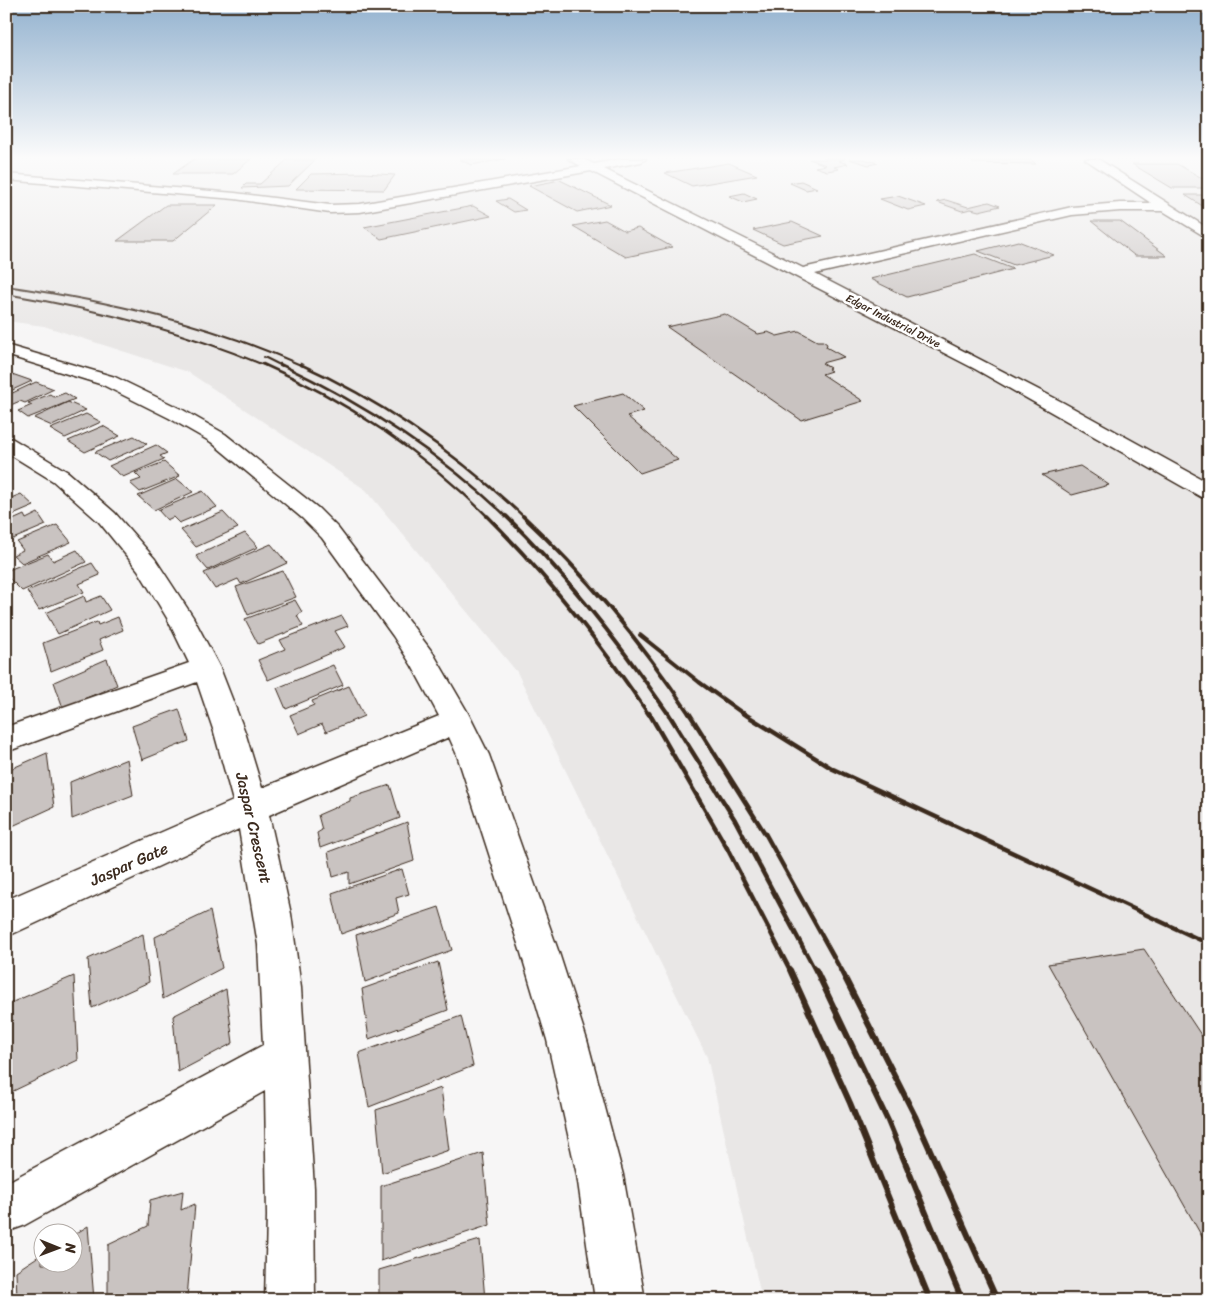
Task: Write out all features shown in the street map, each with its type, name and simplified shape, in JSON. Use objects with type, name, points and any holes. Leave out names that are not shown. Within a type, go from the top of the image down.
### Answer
[{"type":"street","name":"Edgar Industrial Drive","points":[[696,220],[1053,403],[1209,492]]},
{"type":"street","points":[[801,273],[1033,220]]},
{"type":"street","points":[[1186,220],[1209,235]]},
{"type":"street","points":[[6,350],[87,372],[176,414],[218,438],[310,513],[330,533],[423,660],[457,721],[473,755],[537,944],[567,1040],[600,1175],[620,1300]]},
{"type":"street","name":"Jaspar Crescent","points":[[6,443],[27,454],[78,491],[115,524],[166,592],[206,668],[232,736],[251,808],[268,889],[280,974],[290,1159],[290,1300]]},
{"type":"street","points":[[6,740],[206,668]]},
{"type":"street","name":"Jaspar Gate","points":[[6,919],[251,808],[457,721]]},
{"type":"street","points":[[6,1209],[284,1057]]},
{"type":"shaded area","points":[[6,220],[1209,220],[1209,1300],[762,1300],[707,1057],[517,672],[366,490],[188,372],[44,326],[6,321]]},
{"type":"building","points":[[146,220],[199,220],[173,241],[117,241]]},
{"type":"building","points":[[401,220],[472,220],[381,239],[364,227]]},
{"type":"building","points":[[605,220],[625,231],[638,228],[672,247],[626,257],[573,226]]},
{"type":"building","points":[[1091,221],[1120,221],[1167,256],[1135,256]]},
{"type":"building","points":[[792,222],[823,236],[783,244],[753,230]]},
{"type":"building","points":[[1018,241],[1054,255],[1014,265],[978,251]]},
{"type":"building","points":[[975,254],[1013,269],[907,297],[870,279]]},
{"type":"building","points":[[725,314],[758,334],[768,332],[777,336],[799,331],[817,341],[823,341],[827,344],[826,347],[844,357],[822,363],[830,368],[828,369],[831,371],[822,374],[863,401],[801,420],[667,327]]},
{"type":"building","points":[[12,374],[32,381],[6,393],[6,377]]},
{"type":"building","points":[[36,382],[54,389],[25,403],[20,401],[6,407],[6,396]]},
{"type":"building","points":[[65,393],[75,399],[28,418],[18,411],[32,405],[28,403],[50,394],[54,397]]},
{"type":"building","points":[[623,393],[644,411],[627,416],[678,460],[640,473],[573,406]]},
{"type":"building","points":[[68,402],[86,410],[52,426],[34,418]]},
{"type":"building","points":[[86,414],[101,422],[65,438],[50,429]]},
{"type":"building","points":[[103,426],[120,436],[85,452],[68,441]]},
{"type":"building","points":[[134,436],[147,444],[108,461],[95,452]]},
{"type":"building","points":[[156,445],[167,453],[160,456],[164,459],[123,477],[109,466]]},
{"type":"building","points":[[164,462],[180,476],[140,492],[130,483],[141,479],[135,473]]},
{"type":"building","points":[[1080,466],[1109,485],[1072,495],[1042,475]]},
{"type":"building","points":[[177,479],[193,492],[154,510],[138,496]]},
{"type":"building","points":[[203,491],[217,507],[179,523],[173,517],[167,520],[158,510]]},
{"type":"building","points":[[21,494],[34,506],[6,518],[6,500]]},
{"type":"building","points":[[223,512],[238,528],[196,547],[181,530]]},
{"type":"building","points":[[38,513],[46,525],[6,542],[6,523],[24,515],[26,519]]},
{"type":"building","points":[[57,525],[71,542],[22,563],[13,555],[23,550],[17,542]]},
{"type":"building","points":[[245,533],[258,547],[208,570],[196,556]]},
{"type":"building","points":[[271,544],[287,563],[241,584],[238,579],[215,589],[204,573]]},
{"type":"building","points":[[77,550],[86,562],[22,591],[6,575],[6,571],[48,554],[53,561]]},
{"type":"building","points":[[92,563],[100,575],[79,584],[84,592],[39,610],[27,591]]},
{"type":"building","points":[[283,571],[296,597],[248,615],[236,587]]},
{"type":"building","points":[[84,596],[86,602],[101,596],[110,610],[58,634],[46,613]]},
{"type":"building","points":[[295,600],[302,612],[297,616],[303,626],[258,644],[245,619]]},
{"type":"building","points":[[342,616],[348,626],[335,631],[345,647],[268,680],[258,660],[285,649],[280,640]]},
{"type":"building","points":[[118,617],[123,630],[99,640],[103,650],[51,671],[43,643],[97,622],[98,625]]},
{"type":"building","points":[[107,659],[117,685],[63,708],[54,682]]},
{"type":"building","points":[[333,665],[343,685],[286,709],[277,688]]},
{"type":"building","points":[[349,686],[364,716],[326,732],[322,724],[299,734],[290,715],[314,705],[312,701]]},
{"type":"building","points":[[179,709],[189,741],[142,760],[132,726]]},
{"type":"building","points":[[47,753],[54,807],[6,829],[6,771]]},
{"type":"building","points":[[127,759],[133,795],[72,819],[70,782]]},
{"type":"building","points":[[390,785],[400,818],[320,848],[317,833],[322,830],[318,815],[350,801],[350,798]]},
{"type":"building","points":[[407,822],[414,861],[349,884],[349,872],[333,877],[328,852]]},
{"type":"building","points":[[402,869],[409,894],[396,898],[399,913],[341,934],[332,893]]},
{"type":"building","points":[[439,907],[452,950],[365,982],[356,935]]},
{"type":"building","points":[[210,911],[222,968],[163,999],[155,937]]},
{"type":"building","points":[[143,934],[149,982],[92,1008],[88,959]]},
{"type":"building","points":[[1144,949],[1209,1047],[1209,1249],[1048,964]]},
{"type":"building","points":[[438,962],[448,1010],[369,1039],[362,989]]},
{"type":"building","points":[[74,976],[78,1060],[7,1094],[8,1004]]},
{"type":"building","points":[[226,989],[233,1043],[178,1072],[173,1016]]},
{"type":"building","points":[[461,1016],[473,1066],[369,1107],[359,1053]]},
{"type":"building","points":[[441,1088],[449,1150],[382,1173],[376,1110]]},
{"type":"building","points":[[483,1153],[490,1225],[381,1261],[381,1186]]},
{"type":"building","points":[[183,1191],[181,1210],[195,1204],[187,1298],[183,1300],[108,1300],[108,1245],[148,1226],[150,1200]]},
{"type":"building","points":[[88,1226],[94,1300],[17,1300],[16,1271],[32,1261],[32,1274],[82,1274],[82,1230]]},
{"type":"building","points":[[480,1240],[485,1300],[379,1300],[379,1270]]},
{"type":"railway","points":[[6,286],[82,299],[157,316],[231,337],[303,366]]},
{"type":"railway","points":[[6,294],[138,322],[170,331],[266,366]]},
{"type":"railway","points":[[264,357],[282,366]]},
{"type":"railway","points":[[263,364],[324,394],[383,430],[438,471],[488,517]]},
{"type":"railway","points":[[280,364],[341,395],[400,432],[455,472],[507,517]]},
{"type":"railway","points":[[300,364],[390,412],[418,431],[473,472],[524,517]]},
{"type":"railway","points":[[523,516],[569,562],[633,636],[690,715]]},
{"type":"railway","points":[[488,517],[510,539],[573,611],[649,715]]},
{"type":"railway","points":[[507,517],[550,562],[592,611],[669,715]]},
{"type":"railway","points":[[640,635],[699,682],[745,715]]},
{"type":"railway","points":[[649,713],[727,848],[790,970]]},
{"type":"railway","points":[[668,713],[735,820],[816,972]]},
{"type":"railway","points":[[689,713],[766,835],[842,972]]},
{"type":"railway","points":[[743,713],[833,769],[1209,944]]},
{"type":"railway","points":[[790,970],[850,1103],[930,1300]]},
{"type":"railway","points":[[816,970],[888,1121],[962,1300]]},
{"type":"railway","points":[[841,970],[915,1116],[997,1300]]}]
